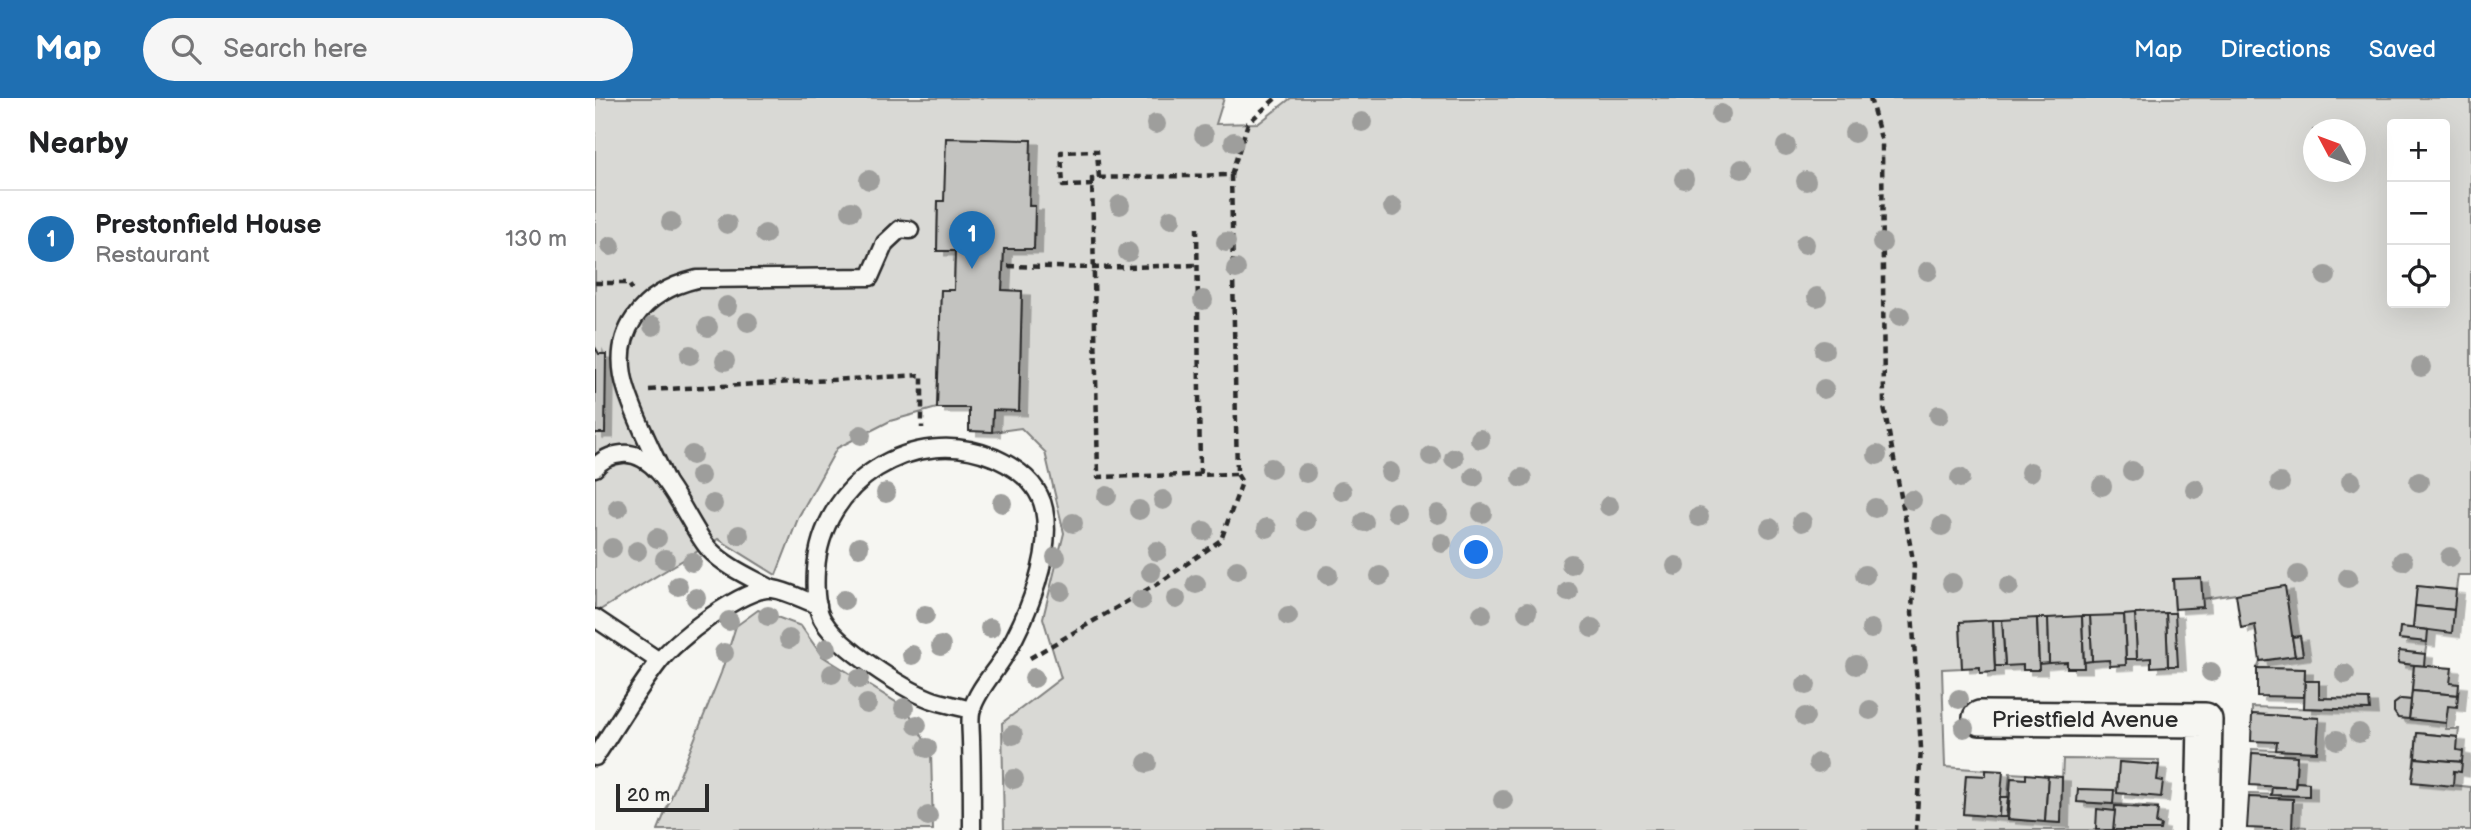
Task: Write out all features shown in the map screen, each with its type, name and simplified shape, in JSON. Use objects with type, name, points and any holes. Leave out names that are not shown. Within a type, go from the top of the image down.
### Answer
[{"type":"street","name":"Priestfield Avenue","points":[[1980,718],[2205,720],[2203,830]]},
{"type":"lane","points":[[818,605],[772,589],[725,564],[697,534],[666,481],[627,391],[622,366],[625,338],[634,319],[656,294],[675,284],[697,279],[870,277],[885,243],[900,229],[910,230]]},
{"type":"lane","points":[[971,709],[916,693],[870,663],[829,628],[823,621],[818,605],[816,560],[823,532],[839,501],[871,470],[893,458],[923,449],[943,447],[969,450],[1005,463],[1020,472],[1034,486],[1044,505],[1047,529],[1033,593],[1005,655],[971,709],[972,830]]},
{"type":"lane","points":[[595,468],[601,461],[613,455],[629,453],[645,459],[666,481]]},
{"type":"lane","points":[[595,757],[659,661],[688,634],[719,611],[745,595],[772,589]]},
{"type":"lane","points":[[595,618],[659,661]]},
{"type":"path","points":[[985,685],[1162,580],[1221,540],[1242,482],[1237,474],[1231,175],[1248,123],[1276,98]]},
{"type":"path","points":[[1870,98],[1882,142],[1884,407],[1914,565],[1912,612],[1921,748],[1916,830]]},
{"type":"path","points":[[1093,185],[1063,186],[1061,152],[1097,151],[1099,178]]},
{"type":"path","points":[[1231,175],[1092,178],[1098,477],[1237,474]]},
{"type":"path","points":[[1197,228],[1201,474]]},
{"type":"path","points":[[1008,266],[1094,268],[1197,265]]},
{"type":"path","points":[[595,283],[628,283]]},
{"type":"path","points":[[627,391],[922,375],[923,449]]},
{"type":"shaded area","points":[[595,98],[1224,98],[1216,124],[1259,123],[1291,98],[2471,98],[2471,575],[2458,575],[2456,590],[2417,586],[2413,628],[2400,627],[2399,639],[2427,642],[2425,654],[2399,652],[2398,663],[2414,665],[2411,700],[2400,699],[2394,704],[2394,712],[2399,718],[2446,723],[2446,729],[2459,729],[2458,737],[2417,733],[2412,781],[2471,787],[2471,830],[2306,830],[2306,827],[2292,826],[2293,799],[2249,797],[2249,794],[2309,796],[2309,783],[2296,782],[2297,756],[2252,753],[2252,749],[2317,752],[2319,718],[2252,714],[2252,707],[2369,710],[2369,699],[2319,698],[2319,682],[2305,681],[2304,669],[2257,668],[2260,661],[2303,655],[2300,636],[2292,637],[2284,587],[2202,599],[2201,578],[2173,580],[2175,613],[1960,622],[1962,668],[1942,669],[1945,767],[1986,770],[1986,776],[1966,775],[1963,814],[2006,817],[2010,773],[2026,774],[2026,779],[2011,778],[2008,819],[2060,823],[2063,759],[2159,760],[2159,765],[2120,762],[2116,791],[2078,789],[2078,802],[2158,807],[2115,806],[2115,811],[2098,810],[2096,830],[1004,830],[1002,723],[1061,678],[1043,618],[1064,533],[1045,452],[1021,428],[992,432],[993,410],[1019,410],[1022,292],[1002,290],[1004,249],[1034,249],[1035,206],[938,201],[937,250],[955,251],[954,290],[941,290],[937,408],[890,421],[837,448],[799,516],[776,575],[718,539],[595,613]]},
{"type":"shaded area","points":[[758,610],[801,626],[822,656],[907,709],[931,752],[933,830],[658,830],[721,673],[736,626]]},
{"type":"building","points":[[946,138],[1031,140],[1029,206],[1035,206],[1034,249],[1004,249],[1002,290],[1022,291],[1019,411],[993,410],[992,432],[969,431],[969,408],[937,408],[941,290],[954,290],[955,251],[937,251],[938,201],[944,201]]},
{"type":"building","points":[[595,347],[599,354],[606,354],[605,433],[595,435]]},
{"type":"building","points":[[2201,578],[2203,607],[2175,609],[2173,579]]},
{"type":"building","points":[[2285,586],[2295,656],[2260,661],[2255,625],[2241,628],[2236,594]]},
{"type":"building","points":[[2417,586],[2456,590],[2454,610],[2415,606]]},
{"type":"building","points":[[2415,606],[2454,610],[2452,633],[2413,628]]},
{"type":"building","points":[[2166,613],[2175,613],[2178,666],[2168,666]]},
{"type":"building","points":[[2166,613],[2168,666],[2151,667],[2151,658],[2137,659],[2135,614]]},
{"type":"building","points":[[2135,614],[2137,659],[2126,659],[2124,615]]},
{"type":"building","points":[[2124,615],[2126,665],[2110,666],[2109,660],[2092,661],[2090,616]]},
{"type":"building","points":[[2082,616],[2084,668],[2067,668],[2067,662],[2049,663],[2048,618]]},
{"type":"building","points":[[2082,616],[2090,616],[2092,661],[2084,662]]},
{"type":"building","points":[[2037,618],[2039,670],[2023,670],[2023,665],[2005,666],[2002,620]]},
{"type":"building","points":[[2037,618],[2048,618],[2049,663],[2039,664]]},
{"type":"building","points":[[1993,620],[1995,672],[1980,673],[1980,667],[1962,668],[1960,622]]},
{"type":"building","points":[[1993,620],[2002,620],[2005,666],[1995,666]]},
{"type":"building","points":[[2400,627],[2428,630],[2427,642],[2399,639]]},
{"type":"building","points":[[2300,636],[2303,655],[2295,656],[2292,637]]},
{"type":"building","points":[[2399,651],[2425,654],[2424,666],[2398,663]]},
{"type":"building","points":[[2414,665],[2452,668],[2450,683],[2459,684],[2458,695],[2412,691]]},
{"type":"building","points":[[2257,668],[2305,669],[2304,697],[2257,696]]},
{"type":"building","points":[[2305,681],[2319,681],[2319,698],[2369,699],[2370,710],[2304,708]]},
{"type":"building","points":[[2412,691],[2458,695],[2457,707],[2448,706],[2446,723],[2409,719]]},
{"type":"building","points":[[2401,699],[2411,700],[2409,719],[2398,718],[2394,712],[2394,704]]},
{"type":"building","points":[[2252,714],[2319,718],[2317,752],[2276,750],[2277,742],[2251,741]]},
{"type":"building","points":[[2417,733],[2458,737],[2457,750],[2463,751],[2462,762],[2415,758]]},
{"type":"building","points":[[2252,753],[2297,756],[2295,788],[2250,785]]},
{"type":"building","points":[[2415,758],[2462,762],[2461,772],[2454,771],[2453,786],[2412,782]]},
{"type":"building","points":[[2119,762],[2159,765],[2157,780],[2163,781],[2161,797],[2117,793]]},
{"type":"building","points":[[1986,770],[2003,771],[1999,817],[1963,814],[1966,775],[1986,776]]},
{"type":"building","points":[[2026,774],[2048,776],[2045,822],[2008,819],[2011,778],[2026,779]]},
{"type":"building","points":[[2048,776],[2062,777],[2061,823],[2045,822]]},
{"type":"building","points":[[2296,782],[2309,783],[2309,796],[2271,795],[2272,787],[2295,788]]},
{"type":"building","points":[[2078,789],[2114,790],[2113,804],[2077,802]]},
{"type":"building","points":[[2000,797],[2008,797],[2006,817],[1999,817]]},
{"type":"building","points":[[2249,797],[2293,799],[2292,830],[2247,828]]},
{"type":"building","points":[[2115,806],[2158,809],[2156,824],[2161,825],[2160,830],[2113,830]]},
{"type":"building","points":[[2097,809],[2115,811],[2113,830],[2096,830]]},
{"type":"place","name":"Prestonfield House","points":[[972,269]]}]
